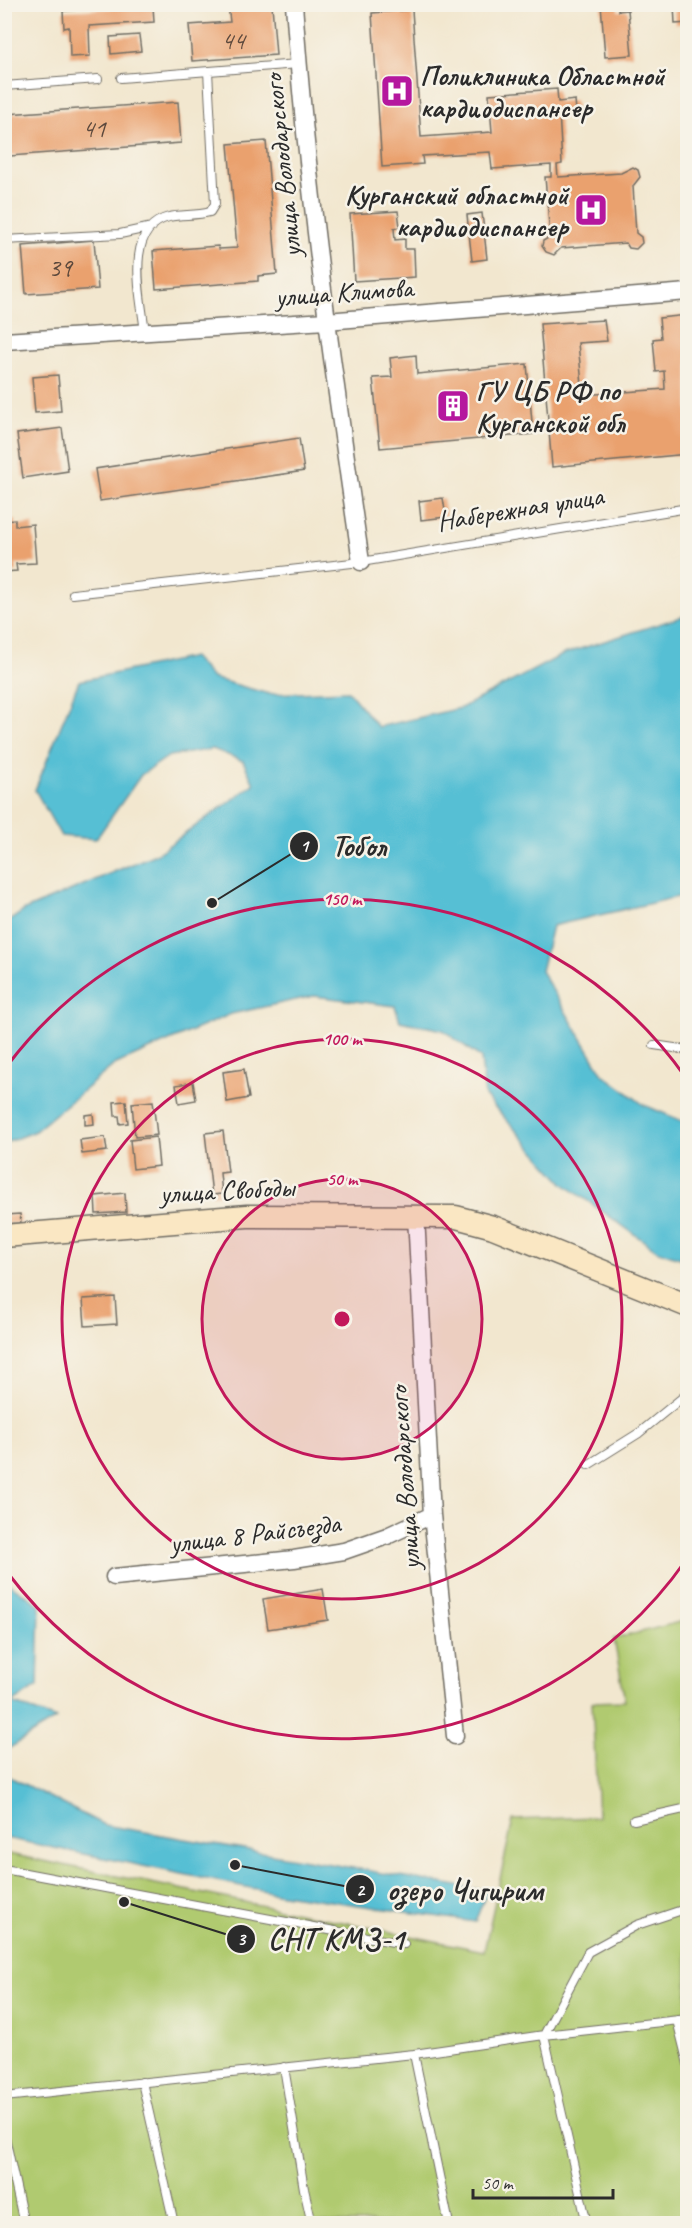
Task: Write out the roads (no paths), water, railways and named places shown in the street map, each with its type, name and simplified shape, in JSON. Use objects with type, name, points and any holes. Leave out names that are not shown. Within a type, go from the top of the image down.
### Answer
[{"type":"street","name":"улица Володарского","points":[[294,4],[298,64],[326,321]]},
{"type":"street","name":"улица Климова","points":[[4,341],[326,321],[687,292]]},
{"type":"street","points":[[326,321],[361,562]]},
{"type":"street","name":"улица Свободы","points":[[4,1236],[247,1216],[456,1217],[493,1227],[687,1306]]},
{"type":"street","name":"улица Володарского","points":[[416,1216],[432,1515],[455,1736]]},
{"type":"street","name":"улица 8 Райсъезда","points":[[114,1577],[294,1559],[344,1551],[387,1536],[432,1515]]},
{"type":"lane","points":[[121,78],[298,64]]},
{"type":"lane","points":[[145,333],[137,257],[142,239],[152,227],[168,217],[210,212],[215,204],[208,71]]},
{"type":"lane","points":[[4,86],[98,79]]},
{"type":"lane","points":[[4,240],[120,234],[152,227]]},
{"type":"lane","name":"Набережная улица","points":[[73,594],[361,562],[687,508]]},
{"type":"lane","points":[[654,1045],[687,1050]]},
{"type":"lane","points":[[588,1465],[639,1433],[687,1393]]},
{"type":"lane","points":[[634,1820],[687,1808]]},
{"type":"lane","points":[[4,1869],[404,1944]]},
{"type":"lane","points":[[587,2223],[544,2035],[588,1952],[637,1924],[687,1908]]},
{"type":"lane","points":[[4,2097],[414,2054],[544,2035],[687,2019]]},
{"type":"lane","points":[[677,2020],[687,2064]]},
{"type":"lane","points":[[414,2054],[449,2223]]},
{"type":"lane","points":[[284,2067],[304,2189],[312,2223]]},
{"type":"lane","points":[[142,2082],[174,2223]]},
{"type":"lane","points":[[4,2132],[24,2223]]},
{"type":"water","points":[[687,615],[687,895],[552,926],[541,971],[603,1074],[644,1105],[687,1123],[687,1260],[658,1251],[564,1184],[485,1096],[481,1058],[443,1030],[400,1021],[395,1006],[314,996],[231,1014],[114,1065],[35,1131],[5,1143],[5,924],[25,910],[158,853],[254,784],[243,761],[213,749],[169,756],[141,775],[96,839],[61,836],[35,790],[79,681],[193,657],[212,678],[269,694],[348,691],[378,727],[461,708],[564,654]]},
{"type":"water","points":[[5,1581],[40,1605],[38,1686],[12,1703],[56,1719],[5,1751]]},
{"type":"water","points":[[4,1774],[104,1825],[487,1891],[475,1922],[276,1893],[5,1838]]},
{"type":"place","name":"Поликлиника Областной кардиодиспансер","points":[[397,91]]},
{"type":"place","name":"Курганский областной кардиодиспансер","points":[[591,210]]},
{"type":"place","name":"ГУ ЦБ РФ по Курганской обл","points":[[453,406]]},
{"type":"place","name":"Тобол","points":[[212,903]]},
{"type":"place","name":"озеро Чигирим","points":[[235,1865]]},
{"type":"place","name":"СНТ КМЗ-1","points":[[124,1902]]}]
